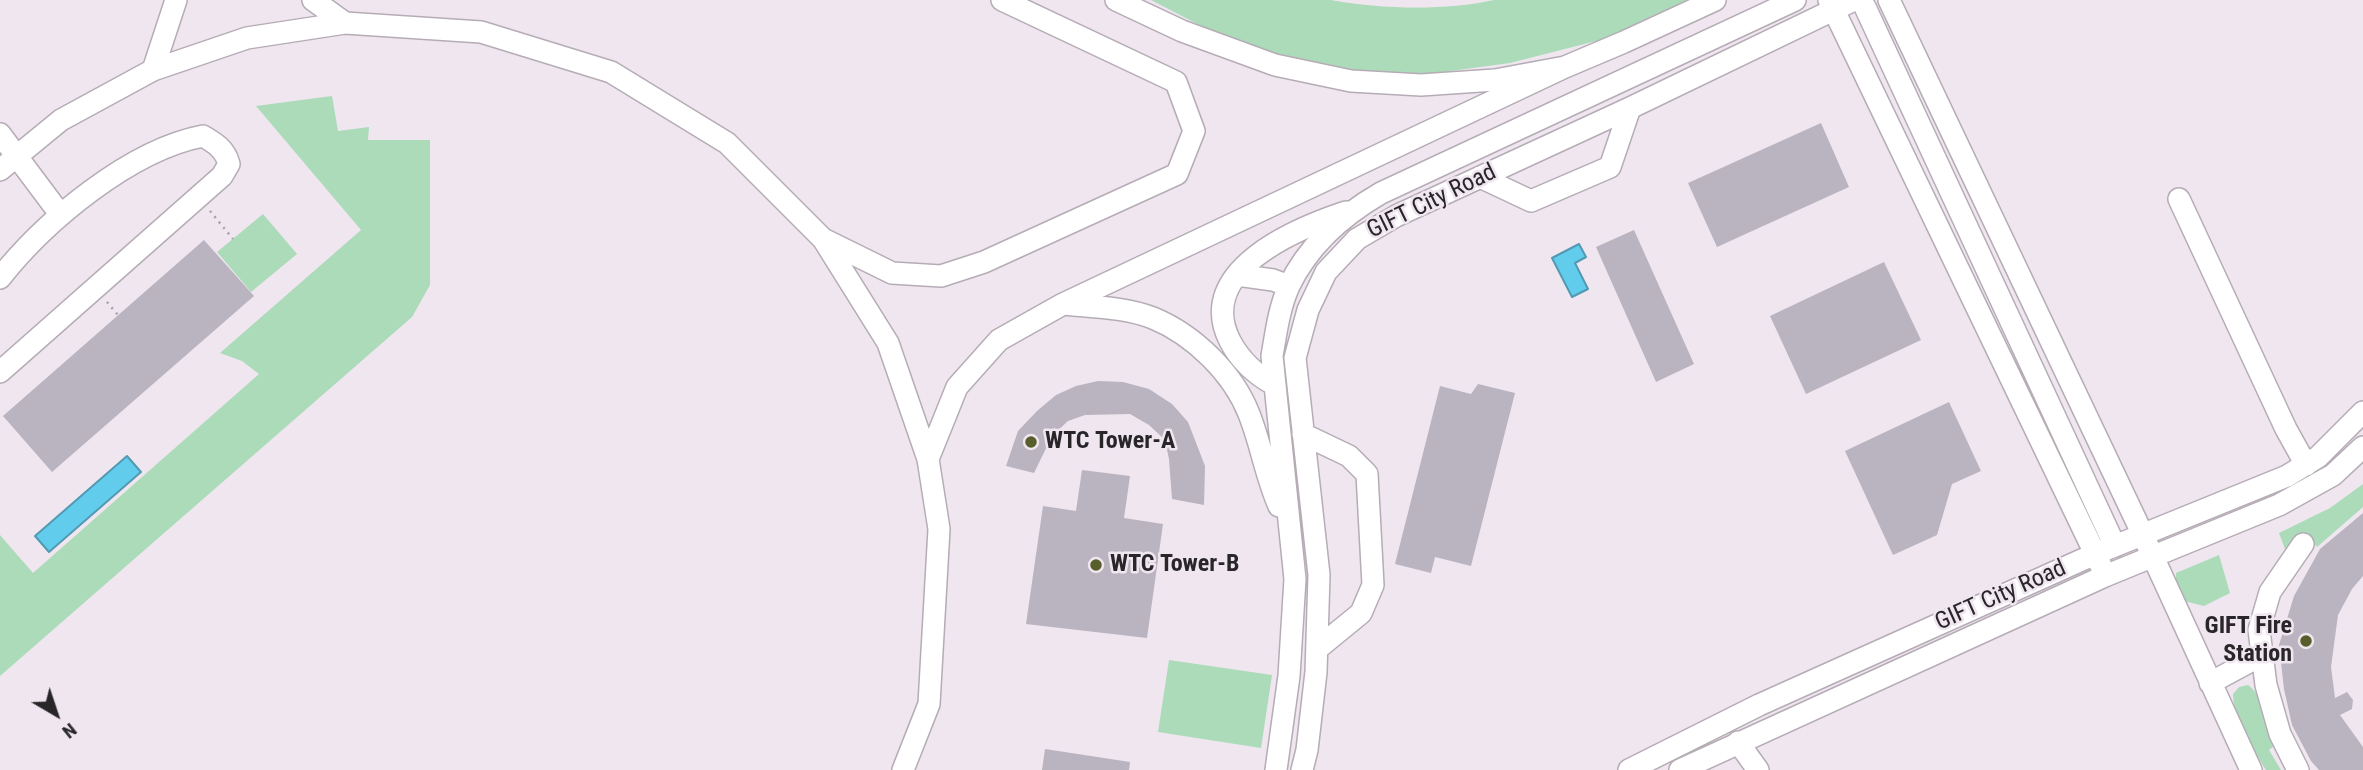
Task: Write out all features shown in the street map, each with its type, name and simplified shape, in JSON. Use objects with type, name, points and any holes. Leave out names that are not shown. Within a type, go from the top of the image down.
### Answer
[{"type":"street","points":[[153,70],[176,0]]},
{"type":"street","points":[[313,0],[345,23]]},
{"type":"street","points":[[823,239],[892,273],[941,276],[984,262],[1177,174],[1194,131],[1177,82],[1004,0]]},
{"type":"street","points":[[1116,0],[1182,31],[1275,65],[1351,81],[1421,85],[1495,80],[1565,66]]},
{"type":"street","points":[[928,460],[957,387],[999,340],[1063,304],[1565,66],[1715,0]]},
{"type":"street","name":"GIFT City Road","points":[[1276,770],[1289,676],[1294,593],[1290,518],[1272,356],[1289,286],[1307,258],[1326,234],[1351,211],[1381,193],[1795,0]]},
{"type":"street","points":[[1889,0],[2143,535],[2251,770]]},
{"type":"street","points":[[1860,4],[2115,546]]},
{"type":"street","name":"GIFT City Road","points":[[1302,770],[1307,750],[1317,649],[1319,575],[1295,358],[1308,310],[1326,272],[1357,239],[1396,216],[1630,108],[1832,5],[1860,4]]},
{"type":"street","points":[[1832,5],[2105,576]]},
{"type":"street","points":[[0,170],[61,120],[153,70],[247,38],[345,23],[481,32],[611,72],[727,143],[823,239],[888,344],[928,460],[939,529],[929,704],[904,770]]},
{"type":"street","points":[[1480,177],[1531,201],[1610,167],[1630,108]]},
{"type":"street","points":[[0,134],[60,214]]},
{"type":"street","points":[[0,278],[60,214],[106,181],[145,158],[184,139],[203,136],[226,154],[229,164],[222,177],[0,372]]},
{"type":"street","points":[[2179,199],[2286,429],[2306,465]]},
{"type":"street","points":[[1275,385],[1258,376],[1234,349],[1223,328],[1222,299],[1237,275],[1264,248],[1317,222],[1351,211]]},
{"type":"street","points":[[1237,275],[1273,280],[1289,286]]},
{"type":"street","points":[[1063,304],[1119,310],[1153,318],[1189,340],[1220,367],[1238,389],[1250,416],[1278,505],[1290,518]]},
{"type":"street","name":"GIFT City Road","points":[[1629,770],[1759,705],[2095,554],[2287,476],[2318,457],[2363,412]]},
{"type":"street","points":[[1303,434],[1349,456],[1367,474],[1373,586],[1362,613],[1317,649]]},
{"type":"street","name":"GIFT City Road","points":[[1680,770],[2105,576],[2279,505],[2333,475],[2363,447]]},
{"type":"street","points":[[2298,770],[2280,734],[2266,685],[2259,630],[2270,592],[2303,544]]},
{"type":"street","points":[[2210,683],[2262,655]]},
{"type":"street","points":[[1738,742],[1758,770]]},
{"type":"path","points":[[198,198],[233,239]]},
{"type":"green space","points":[[1151,0],[1331,0],[1412,8],[1475,4],[1494,0],[1688,0],[1600,40],[1510,63],[1421,75],[1367,72],[1311,64],[1234,43]]},
{"type":"green space","points":[[332,96],[338,131],[369,127],[368,140],[430,140],[430,285],[412,317],[0,676],[0,535],[33,573],[259,374],[242,361],[220,353],[361,230],[256,106]]},
{"type":"green space","points":[[263,214],[297,254],[251,292],[217,252]]},
{"type":"green space","points":[[2363,484],[2363,507],[2317,547],[2306,534],[2285,549],[2279,533],[2330,508]]},
{"type":"green space","points":[[2219,555],[2230,593],[2204,606],[2184,601],[2176,586],[2176,573]]},
{"type":"green space","points":[[1169,660],[1272,675],[1261,748],[1158,732]]},
{"type":"green space","points":[[2248,685],[2259,697],[2266,712],[2276,744],[2269,750],[2281,770],[2266,770],[2240,724],[2233,694],[2239,687]]},
{"type":"water","points":[[1579,244],[1586,257],[1575,263],[1588,289],[1572,297],[1552,258]]},
{"type":"water","points":[[127,456],[141,472],[49,552],[35,536]]},
{"type":"building","points":[[1821,123],[1849,187],[1717,247],[1688,183]]},
{"type":"building","points":[[1634,230],[1694,364],[1656,382],[1596,247]]},
{"type":"building","points":[[204,240],[254,296],[52,472],[3,416]]},
{"type":"building","points":[[1884,262],[1921,340],[1806,394],[1770,316]]},
{"type":"building","name":"WTC Tower-A","points":[[1098,381],[1123,382],[1149,389],[1172,404],[1188,422],[1205,466],[1204,505],[1172,499],[1165,440],[1149,425],[1130,414],[1085,415],[1068,421],[1052,436],[1034,473],[1006,466],[1018,431],[1037,411],[1056,395],[1076,386]]},
{"type":"building","points":[[1478,384],[1515,393],[1471,566],[1435,557],[1431,573],[1395,564],[1440,386],[1471,394]]},
{"type":"building","points":[[1949,402],[1981,471],[1952,484],[1937,535],[1893,555],[1845,451]]},
{"type":"building","name":"WTC Tower-B","points":[[1082,470],[1130,476],[1124,518],[1163,524],[1147,638],[1026,624],[1043,506],[1076,511]]},
{"type":"building","name":"GIFT Fire Station","points":[[2363,513],[2363,576],[2352,589],[2338,615],[2331,667],[2335,698],[2347,692],[2353,700],[2352,709],[2340,715],[2363,747],[2363,770],[2319,770],[2311,761],[2292,725],[2284,689],[2279,645],[2294,596],[2320,549]]},
{"type":"building","points":[[1045,749],[1130,762],[1129,770],[1042,770]]},
{"type":"place","name":"WTC Tower-A","points":[[1031,442]]},
{"type":"place","name":"WTC Tower-B","points":[[1096,565]]},
{"type":"place","name":"GIFT Fire Station","points":[[2306,641]]}]
